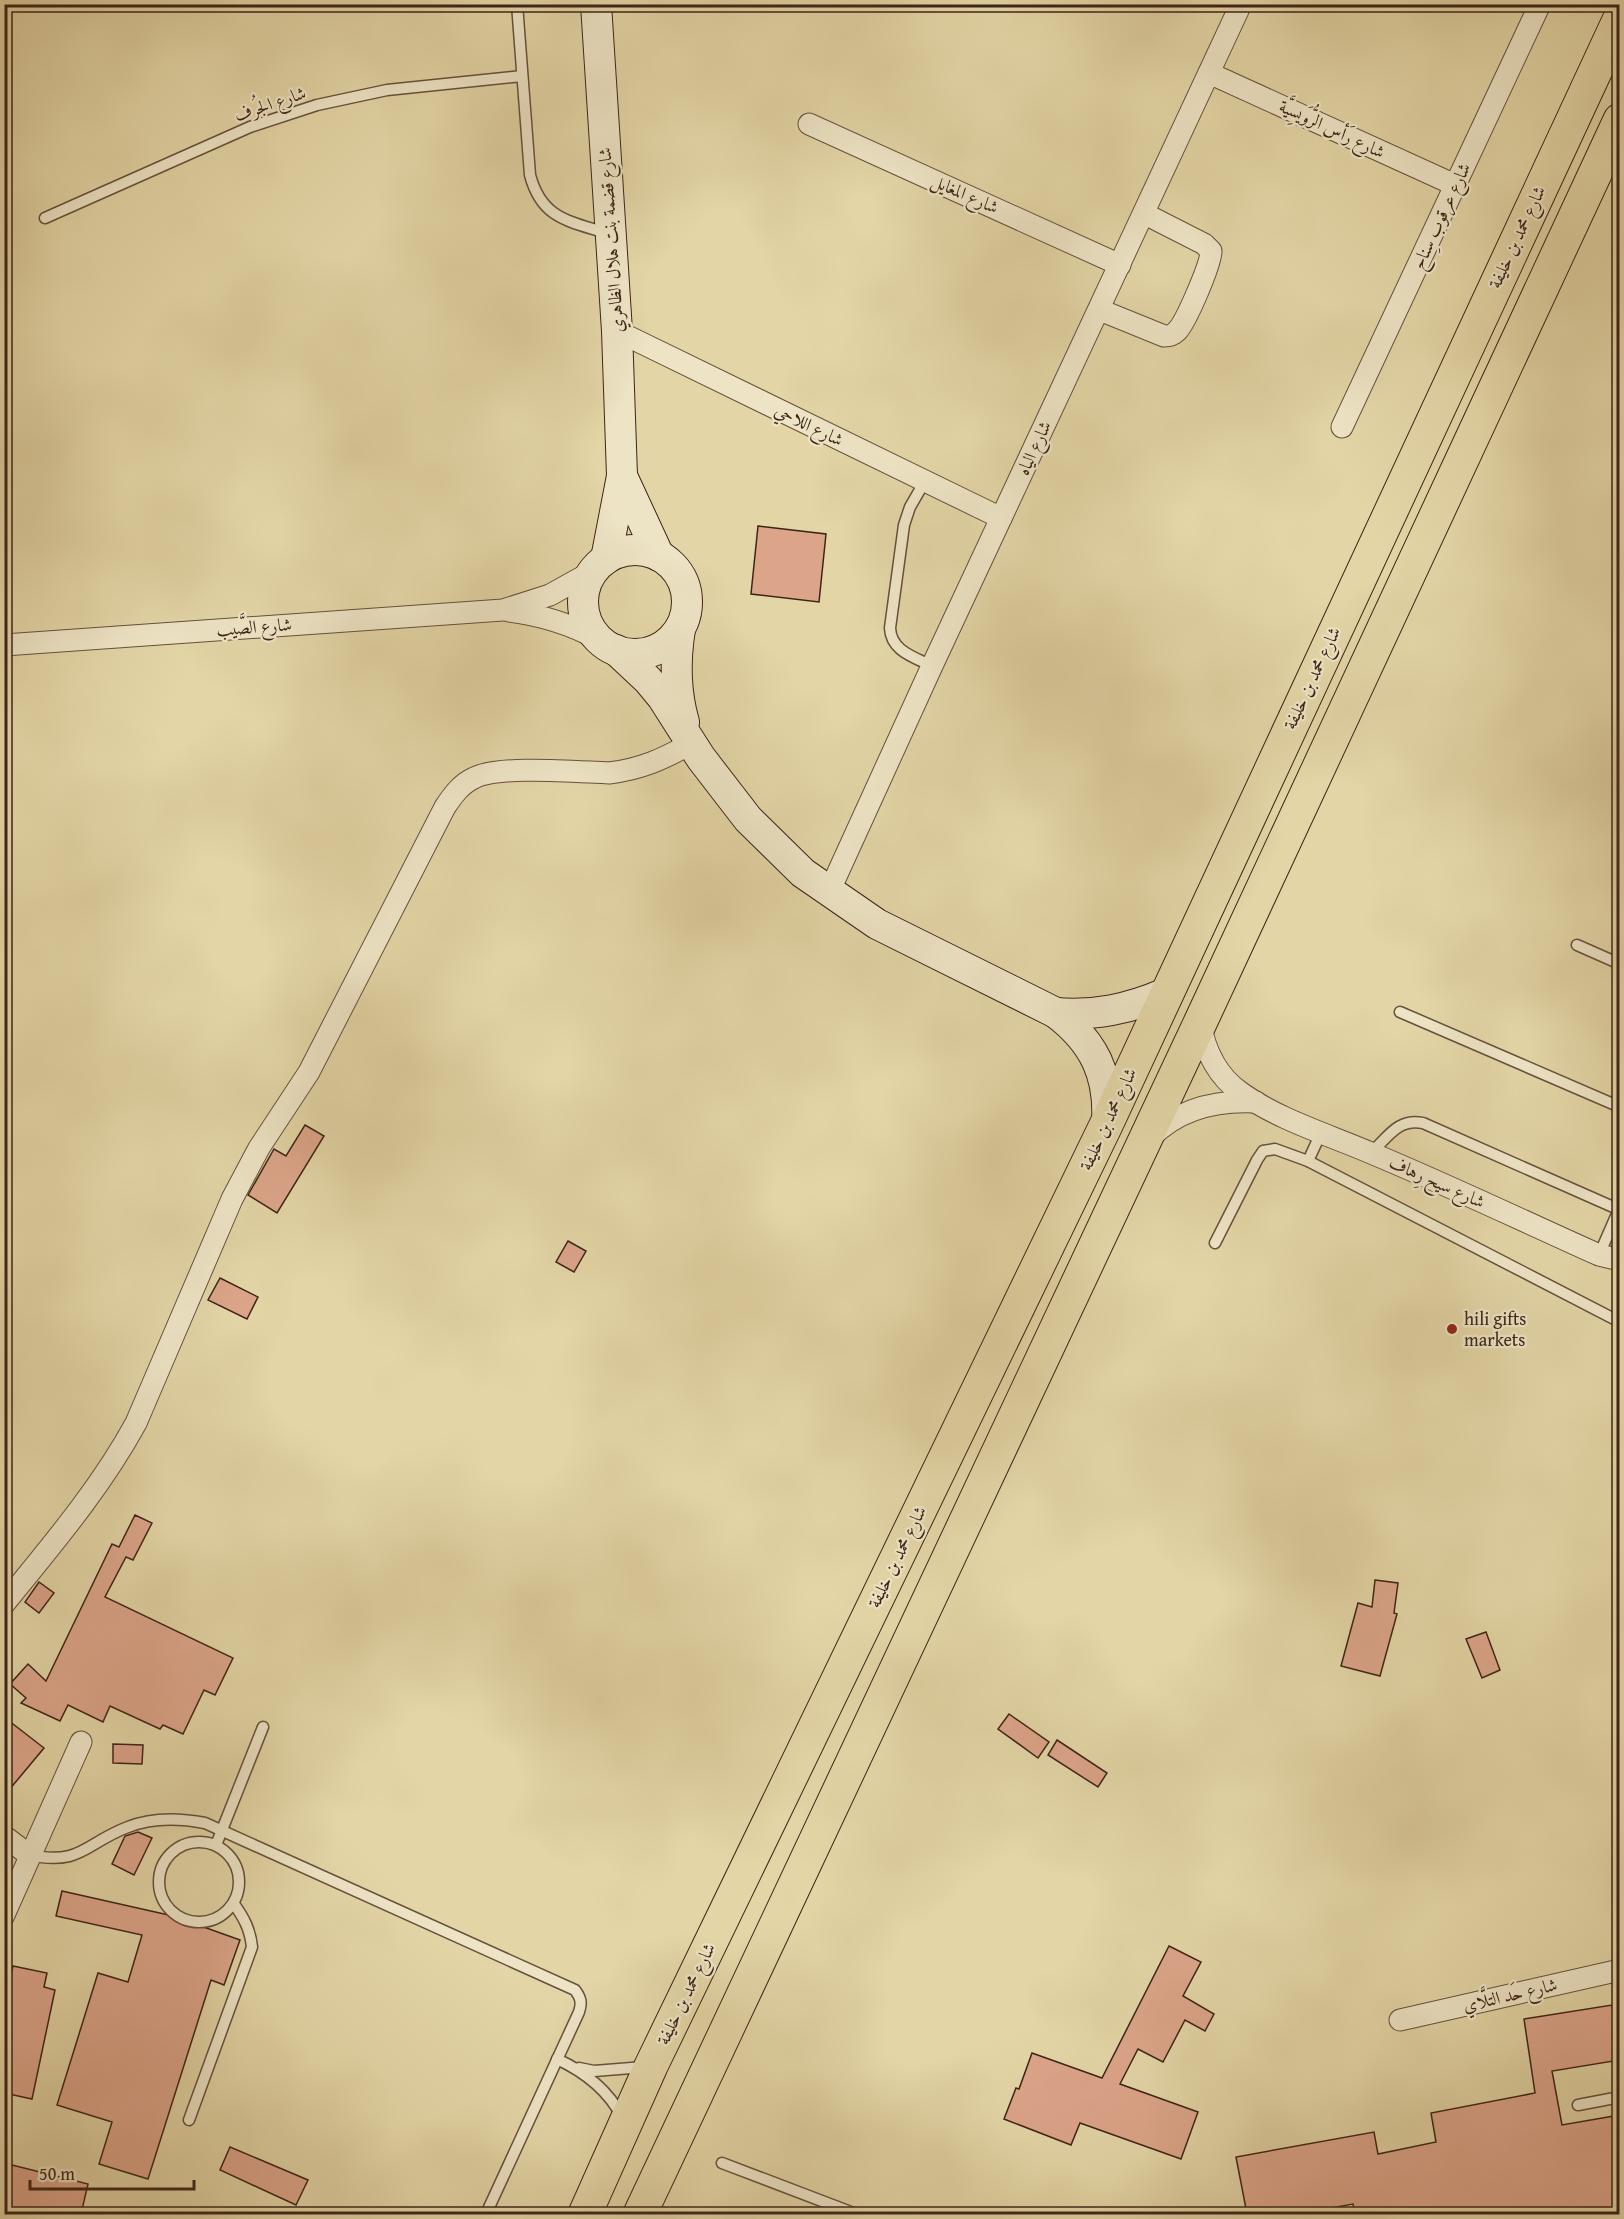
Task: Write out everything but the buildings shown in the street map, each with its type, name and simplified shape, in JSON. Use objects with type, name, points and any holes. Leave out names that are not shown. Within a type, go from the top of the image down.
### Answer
[{"type":"highway","name":"شارع محمد بن خليفة","points":[[585,2214],[651,2066],[1107,1123],[1620,18]]},
{"type":"highway","points":[[640,2214],[1200,1023],[1620,120]]},
{"type":"street","name":"شارع قضمة بنت هلال الظاهري","points":[[596,4],[617,331],[622,476],[600,565]]},
{"type":"street","name":"شارع الياه","points":[[829,892],[1241,4]]},
{"type":"street","name":"شارع عرقوب سِناح","points":[[1342,428],[1540,4]]},
{"type":"street","name":"شارع رَأس الرُّوَيسِيَّة","points":[[1209,73],[1455,185]]},
{"type":"street","name":"شارع المغايل","points":[[809,124],[1120,265]]},
{"type":"street","points":[[1100,310],[1164,336],[1170,336],[1180,328],[1209,264],[1211,251],[1204,244],[1145,214]]},
{"type":"street","name":"شارع اللاحي","points":[[617,331],[1001,518]]},
{"type":"street","name":"شارع قضمة بنت هلال الظاهري","points":[[622,476],[659,556]]},
{"type":"street","points":[[690,738],[681,713],[677,682],[677,650],[680,629],[686,616],[685,588],[680,575],[671,564],[659,556],[642,550],[623,551],[600,565],[586,584],[583,599],[584,613],[589,627],[648,680],[690,738],[701,758],[748,819],[803,873],[877,924],[1056,1013],[1083,1037],[1101,1069],[1106,1086],[1107,1123]]},
{"type":"street","name":"شارع الصَّيب","points":[[4,645],[503,610],[550,596],[600,565]]},
{"type":"street","name":"شارع الصَّيب","points":[[503,610],[576,627],[607,645]]},
{"type":"street","points":[[607,645],[628,654],[652,651],[663,646],[680,629]]},
{"type":"street","points":[[4,1604],[63,1531],[120,1453],[136,1423],[232,1198],[259,1148],[309,1072],[445,807],[458,790],[475,777],[496,771],[609,773],[627,770],[662,760],[690,738]]},
{"type":"street","points":[[1056,1013],[1112,1012],[1166,993]]},
{"type":"street","name":"شارع سيح رِهاف","points":[[1200,1023],[1204,1042],[1218,1069],[1238,1091],[1256,1102],[1321,1133],[1610,1257]]},
{"type":"street","name":"شارع سيح رِهاف","points":[[1140,1149],[1172,1120],[1192,1110],[1234,1101],[1256,1102]]},
{"type":"street","points":[[4,1915],[81,1742]]},
{"type":"street","points":[[4,1836],[29,1855]]},
{"type":"street","name":"شارع حَد التلَّاي","points":[[1400,2020],[1620,1970]]},
{"type":"lane","points":[[517,4],[530,175],[534,192],[541,203],[552,213],[610,234]]},
{"type":"lane","name":"شارع الجُرف","points":[[45,218],[250,127],[306,108],[387,90],[522,76]]},
{"type":"lane","points":[[925,481],[910,507],[904,525],[891,636],[899,649],[932,666]]},
{"type":"lane","points":[[1577,945],[1620,964]]},
{"type":"lane","points":[[1400,1012],[1620,1107]]},
{"type":"lane","points":[[1371,1153],[1401,1124],[1415,1121],[1424,1123],[1619,1209],[1610,1257]]},
{"type":"lane","points":[[1308,1161],[1321,1133]]},
{"type":"lane","points":[[1215,1242],[1257,1160],[1263,1151],[1275,1149],[1308,1161],[1620,1322]]},
{"type":"lane","points":[[216,1845],[263,1727]]},
{"type":"lane","points":[[29,1855],[62,1859],[78,1854],[126,1828],[154,1820],[187,1820],[205,1823],[575,1990],[580,1996],[581,2004],[486,2214]]},
{"type":"lane","points":[[204,1842],[216,1845],[233,1860],[238,1870],[238,1893],[234,1904],[217,1919],[194,1923],[173,1914],[160,1895],[160,1872],[165,1861],[172,1852],[182,1846],[204,1842]]},
{"type":"lane","points":[[189,2120],[252,1947],[250,1932],[234,1904]]},
{"type":"lane","points":[[557,2059],[576,2068],[606,2092],[618,2108],[626,2125]]},
{"type":"lane","points":[[576,2068],[594,2071],[651,2066]]},
{"type":"lane","points":[[1578,2105],[1620,2097]]},
{"type":"lane","points":[[722,2163],[856,2214]]},
{"type":"place","name":"hili gifts markets","points":[[1452,1329]]}]
